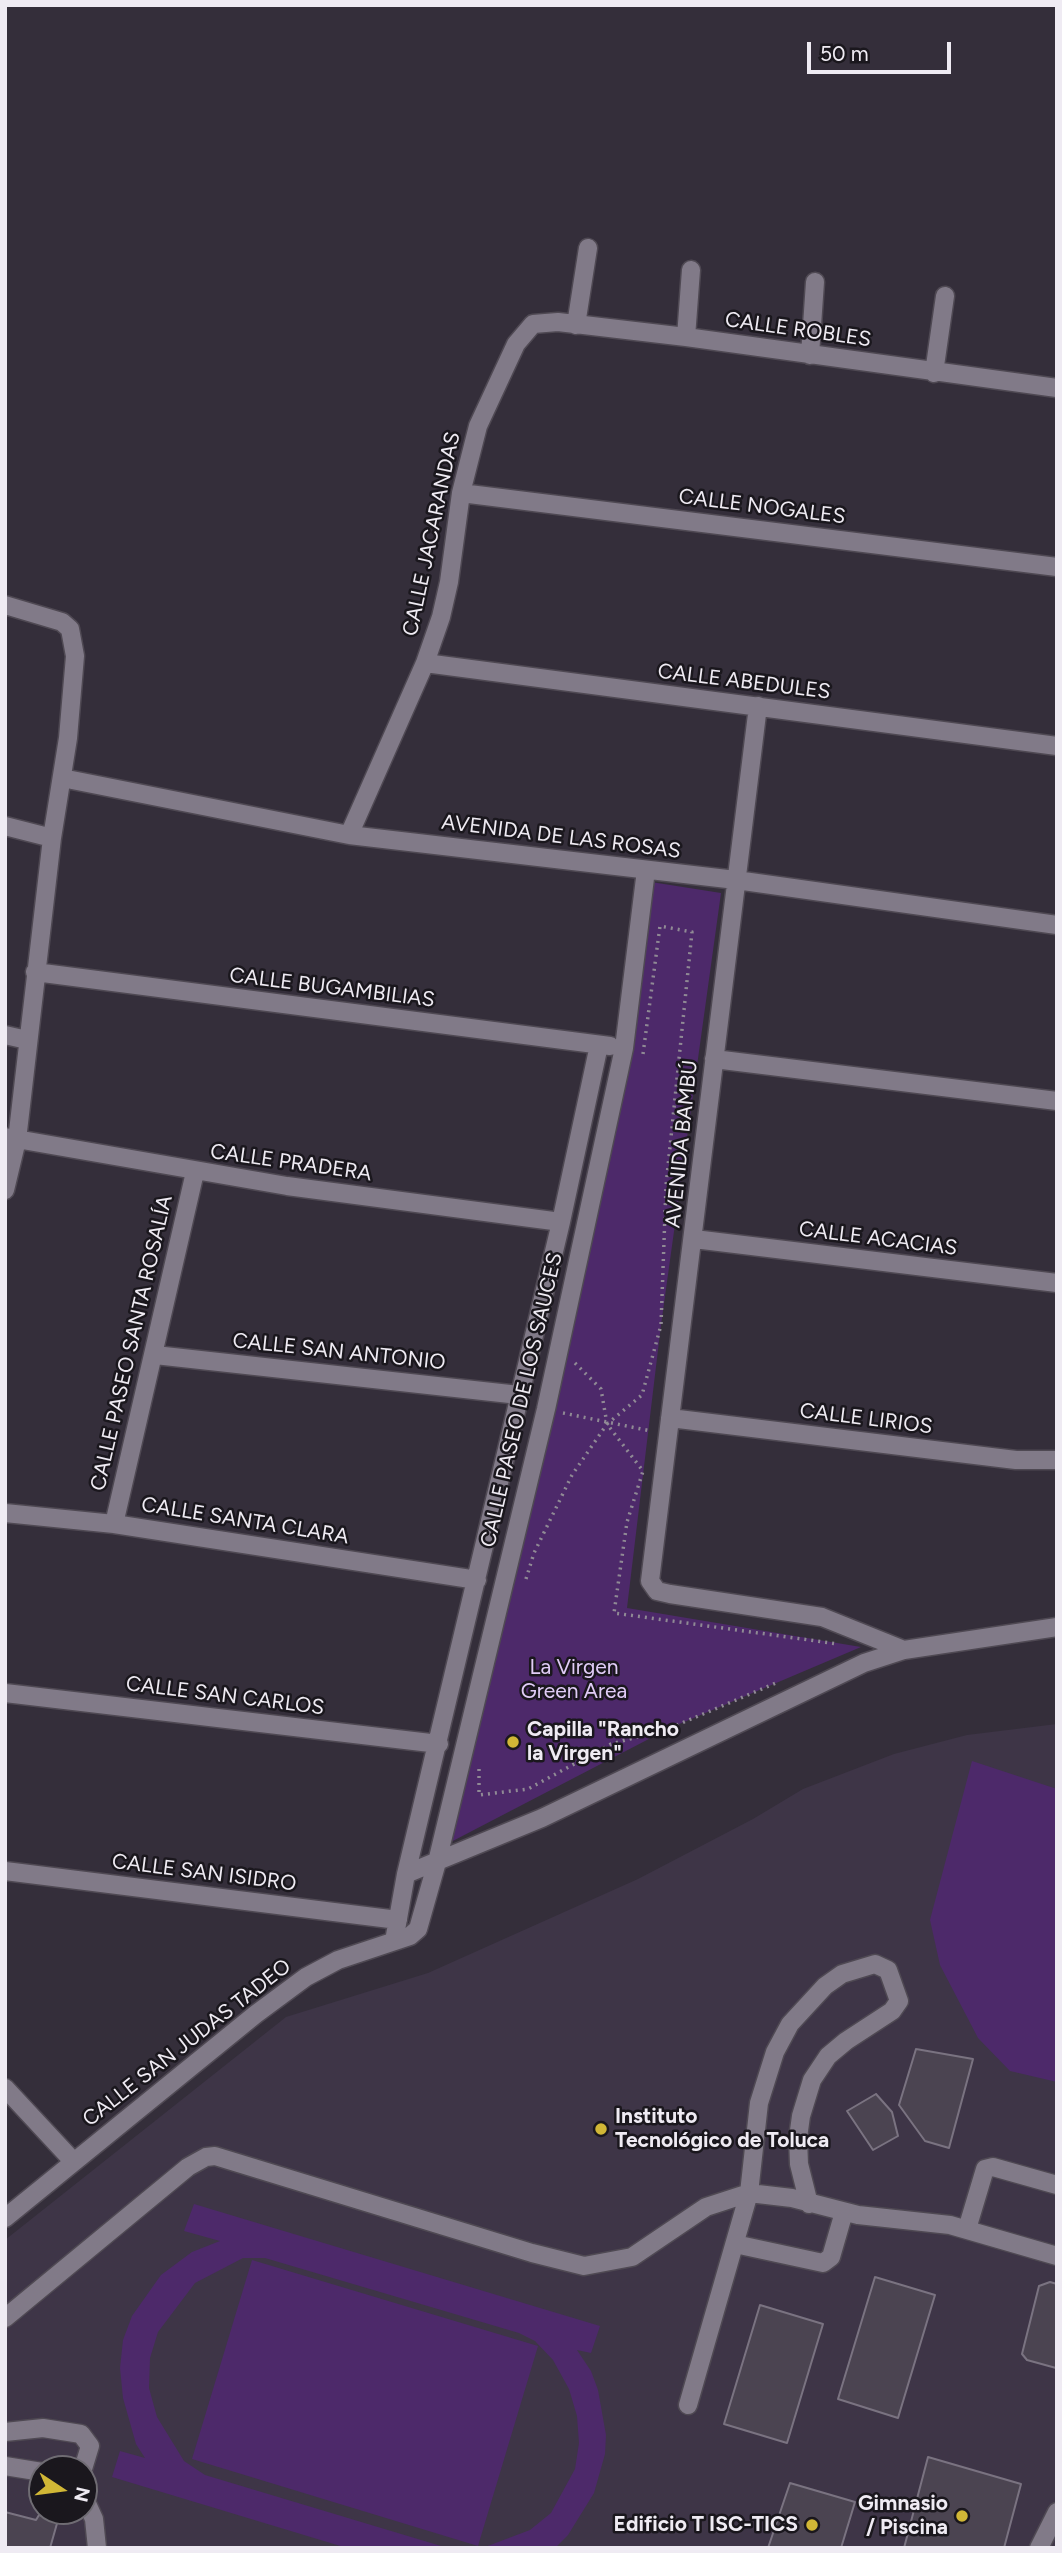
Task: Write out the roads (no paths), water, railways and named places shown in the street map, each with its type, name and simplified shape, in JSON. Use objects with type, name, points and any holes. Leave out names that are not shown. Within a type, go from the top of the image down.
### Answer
[{"type":"street","points":[[576,325],[588,248]]},
{"type":"street","points":[[686,337],[691,270]]},
{"type":"street","points":[[810,355],[815,282]]},
{"type":"street","points":[[934,373],[945,296]]},
{"type":"street","name":"CALLE ROBLES","points":[[533,324],[576,325],[686,337],[1057,388]]},
{"type":"street","name":"CALLE JACARANDAS","points":[[349,835],[425,663],[449,582],[461,493],[478,426],[516,344],[533,324]]},
{"type":"street","name":"CALLE NOGALES","points":[[461,493],[1057,566]]},
{"type":"street","points":[[5,605],[49,616],[70,629],[75,656],[62,778],[5,1190]]},
{"type":"street","name":"CALLE ABEDULES","points":[[425,663],[1057,746]]},
{"type":"street","name":"AVENIDA BAMBÚ","points":[[758,706],[694,1239],[668,1426],[651,1586],[670,1594],[822,1618],[904,1650]]},
{"type":"street","name":"AVENIDA DE LAS ROSAS","points":[[62,778],[349,835],[736,880],[1057,925]]},
{"type":"street","points":[[5,826],[52,838]]},
{"type":"street","name":"CALLE PASEO DE LOS SAUCES","points":[[413,1934],[424,1914],[546,1409],[624,1048],[646,870]]},
{"type":"street","name":"CALLE BUGAMBILIAS","points":[[35,972],[624,1048]]},
{"type":"street","points":[[5,1035],[27,1040]]},
{"type":"street","name":"CALLE PASEO DE LOS SAUCES","points":[[394,1941],[406,1874],[561,1222],[599,1045]]},
{"type":"street","points":[[714,1059],[1057,1101]]},
{"type":"street","name":"CALLE PRADERA","points":[[11,1138],[195,1172],[561,1222]]},
{"type":"street","name":"CALLE PASEO SANTA ROSALÍA","points":[[114,1524],[195,1172]]},
{"type":"street","name":"CALLE ACACIAS","points":[[694,1239],[1057,1283]]},
{"type":"street","name":"CALLE SAN ANTONIO","points":[[155,1355],[519,1395]]},
{"type":"street","name":"CALLE LIRIOS","points":[[668,1426],[1016,1460],[1057,1460]]},
{"type":"street","name":"CALLE SANTA CLARA","points":[[5,1513],[114,1524],[477,1580]]},
{"type":"street","points":[[406,1874],[542,1818],[807,1688],[904,1650],[1057,1627]]},
{"type":"street","name":"CALLE SAN CARLOS","points":[[5,1693],[439,1744]]},
{"type":"street","name":"CALLE SAN ISIDRO","points":[[5,1871],[398,1920]]},
{"type":"street","name":"CALLE SAN JUDAS TADEO","points":[[5,2218],[73,2161],[306,1978],[338,1960],[413,1934]]},
{"type":"street","points":[[688,2405],[749,2193],[759,2103],[765,2078],[785,2033],[825,1986],[842,1974],[875,1964],[888,1970],[899,2001],[892,2011],[846,2040],[828,2056],[812,2080],[801,2116],[798,2138],[799,2164],[809,2203]]},
{"type":"street","points":[[6,2090],[73,2161]]},
{"type":"street","points":[[5,2318],[181,2172],[206,2157],[225,2157],[532,2253],[584,2266],[632,2257],[706,2207],[749,2193],[771,2194],[844,2212],[967,2229],[1057,2256]]},
{"type":"street","points":[[967,2229],[985,2169],[993,2167],[1057,2185]]},
{"type":"street","points":[[735,2244],[823,2263],[831,2257],[844,2212]]},
{"type":"street","points":[[5,2432],[43,2428],[81,2434],[90,2446],[87,2455]]},
{"type":"street","points":[[5,2466],[28,2470]]},
{"type":"street","points":[[1039,2548],[1057,2512]]},
{"type":"street","points":[[95,2525],[97,2548]]},
{"type":"place","name":"Capilla \"Rancho la Virgen\"","points":[[513,1742]]},
{"type":"place","name":"Instituto Tecnológico de Toluca","points":[[601,2129]]},
{"type":"place","name":"Gimnasio / Piscina","points":[[962,2516]]},
{"type":"place","name":"Edificio T ISC-TICS","points":[[812,2525]]},
{"type":"park label","name":"La Virgen Green Area","points":[[574,1680]]}]
